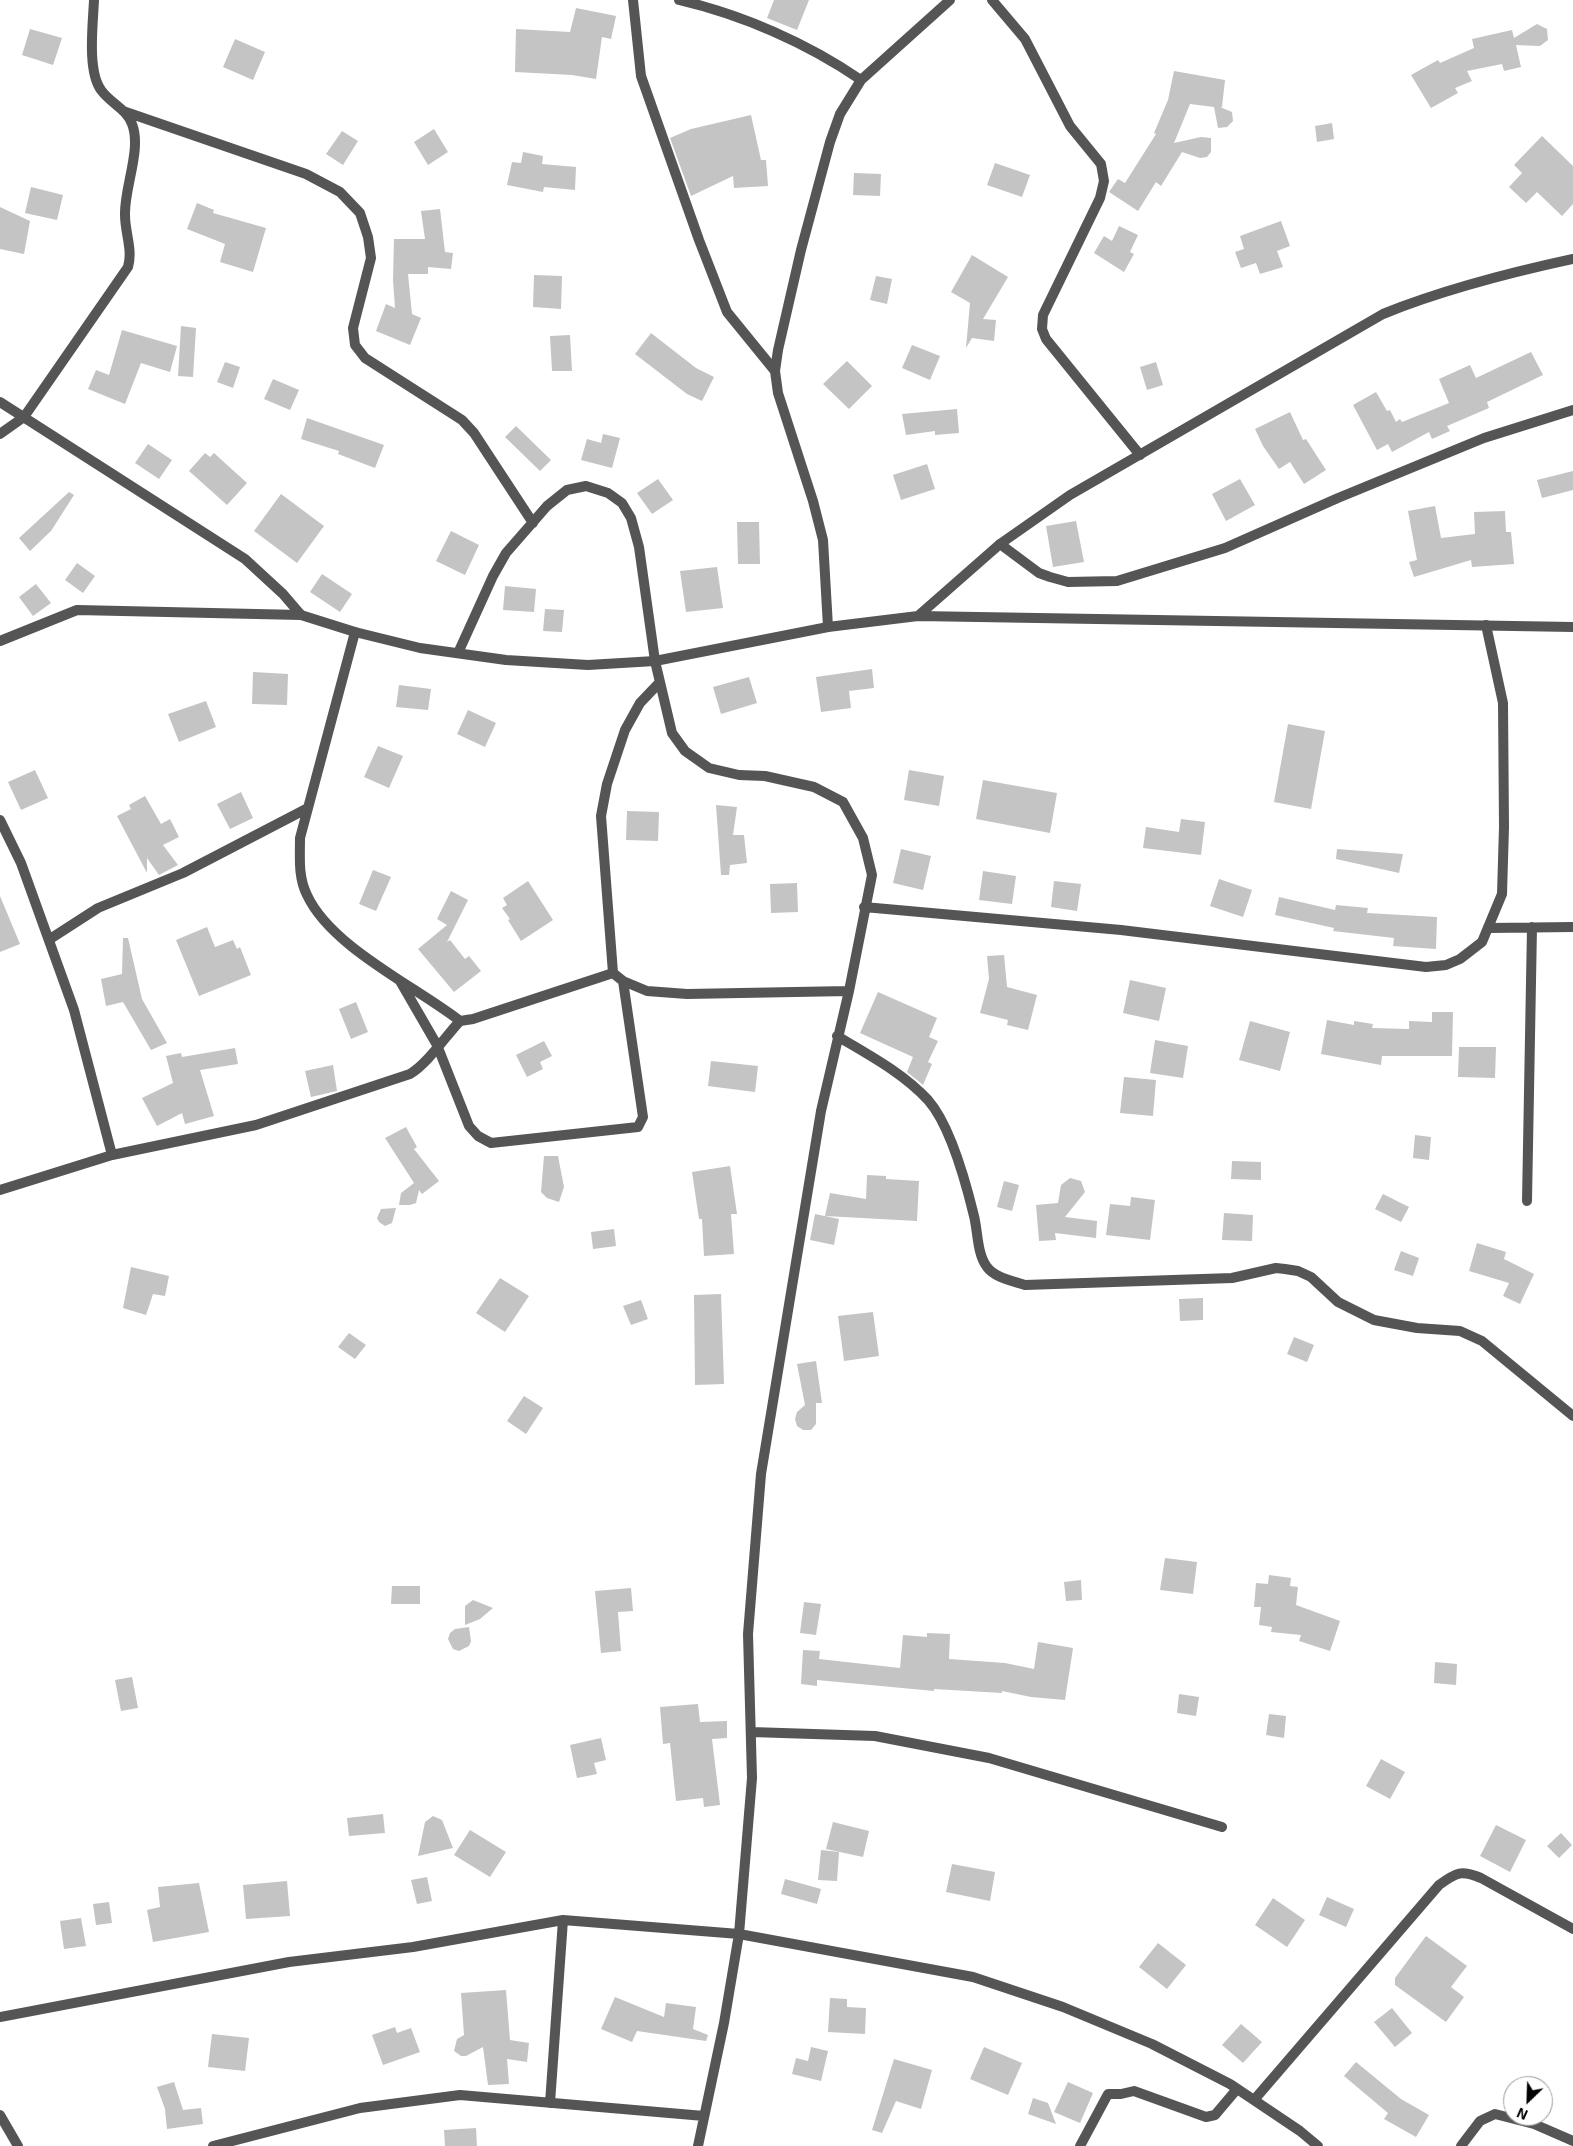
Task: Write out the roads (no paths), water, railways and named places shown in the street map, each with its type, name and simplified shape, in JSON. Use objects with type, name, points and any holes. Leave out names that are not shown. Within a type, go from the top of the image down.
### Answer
[{"type":"street","points":[[0,434],[24,416],[128,268],[131,258],[124,213],[135,136],[132,122],[101,90],[94,76],[92,30],[94,0]]},
{"type":"street","points":[[632,0],[641,76],[699,240],[727,312],[775,371]]},
{"type":"street","points":[[679,0],[748,21],[782,36],[830,60],[860,80]]},
{"type":"street","points":[[828,627],[823,540],[813,501],[778,393],[775,371],[778,350],[801,250],[830,142],[840,114],[860,80],[950,0]]},
{"type":"street","points":[[992,0],[1024,39],[1070,126],[1101,164],[1104,180],[1100,198],[1043,314],[1042,329],[1046,339],[1140,455]]},
{"type":"street","points":[[123,111],[306,174],[340,192],[360,212],[368,237],[371,258],[352,328],[355,345],[365,358],[462,420],[474,433],[533,523]]},
{"type":"street","points":[[918,616],[1000,544],[1070,496],[1383,314],[1429,296],[1514,272],[1573,259]]},
{"type":"street","points":[[0,402],[245,559],[283,594],[301,615]]},
{"type":"street","points":[[1000,544],[1039,573],[1050,577],[1068,582],[1117,581],[1225,548],[1338,498],[1484,438],[1573,410]]},
{"type":"street","points":[[458,653],[493,576],[506,553],[546,506],[567,490],[576,488],[586,486],[608,493],[622,503],[631,518],[639,547],[655,661],[672,732],[685,751],[709,768],[814,787],[843,802],[864,838],[872,875],[821,1111],[761,1474],[748,1634],[752,1778],[739,1934],[724,2023],[698,2146]]},
{"type":"street","points":[[0,641],[77,610],[301,615],[355,632],[420,648],[506,660],[588,665],[655,661],[828,627],[918,616],[1573,627]]},
{"type":"street","points":[[864,907],[1121,930],[1426,967],[1446,965],[1472,952],[1482,942],[1490,928],[1502,894],[1503,703],[1486,625]]},
{"type":"street","points":[[355,632],[300,838],[300,872],[306,895],[320,916],[339,936],[400,980],[434,1000],[460,1021]]},
{"type":"street","points":[[660,682],[640,703],[625,730],[607,784],[601,816],[613,973],[623,981],[647,991],[687,994],[848,991]]},
{"type":"street","points":[[50,939],[98,908],[183,873],[308,808]]},
{"type":"street","points":[[0,820],[21,863],[50,939],[74,1010],[112,1155]]},
{"type":"street","points":[[1527,1201],[1532,927]]},
{"type":"street","points":[[1490,928],[1573,927]]},
{"type":"street","points":[[0,1190],[112,1155],[256,1125],[410,1074],[421,1067],[437,1045],[460,1021],[473,1019],[613,973]]},
{"type":"street","points":[[400,980],[437,1045],[469,1126],[478,1136],[490,1143],[638,1127],[643,1117],[623,981]]},
{"type":"street","points":[[837,1036],[887,1066],[928,1100],[947,1130],[974,1216],[981,1253],[987,1267],[996,1274],[1025,1285],[1232,1278],[1276,1268],[1298,1270],[1311,1277],[1338,1302],[1374,1320],[1417,1328],[1446,1329],[1470,1334],[1504,1358],[1573,1416]]},
{"type":"street","points":[[751,1732],[875,1736],[988,1758],[1222,1827]]},
{"type":"street","points":[[1254,2100],[1439,1885],[1453,1874],[1466,1872],[1482,1878],[1573,1929]]},
{"type":"street","points":[[550,2103],[563,1920]]},
{"type":"street","points":[[0,2017],[289,1962],[413,1947],[563,1920],[739,1934],[973,1977],[1063,2007],[1152,2044],[1237,2089],[1318,2146]]},
{"type":"street","points":[[1080,2146],[1108,2094],[1134,2091],[1206,2117],[1215,2115],[1237,2089]]},
{"type":"street","points":[[213,2146],[360,2108],[460,2095],[704,2116]]},
{"type":"street","points":[[1461,2146],[1480,2121],[1495,2114],[1534,2124],[1573,2141]]},
{"type":"street","points":[[0,2115],[18,2146]]}]
